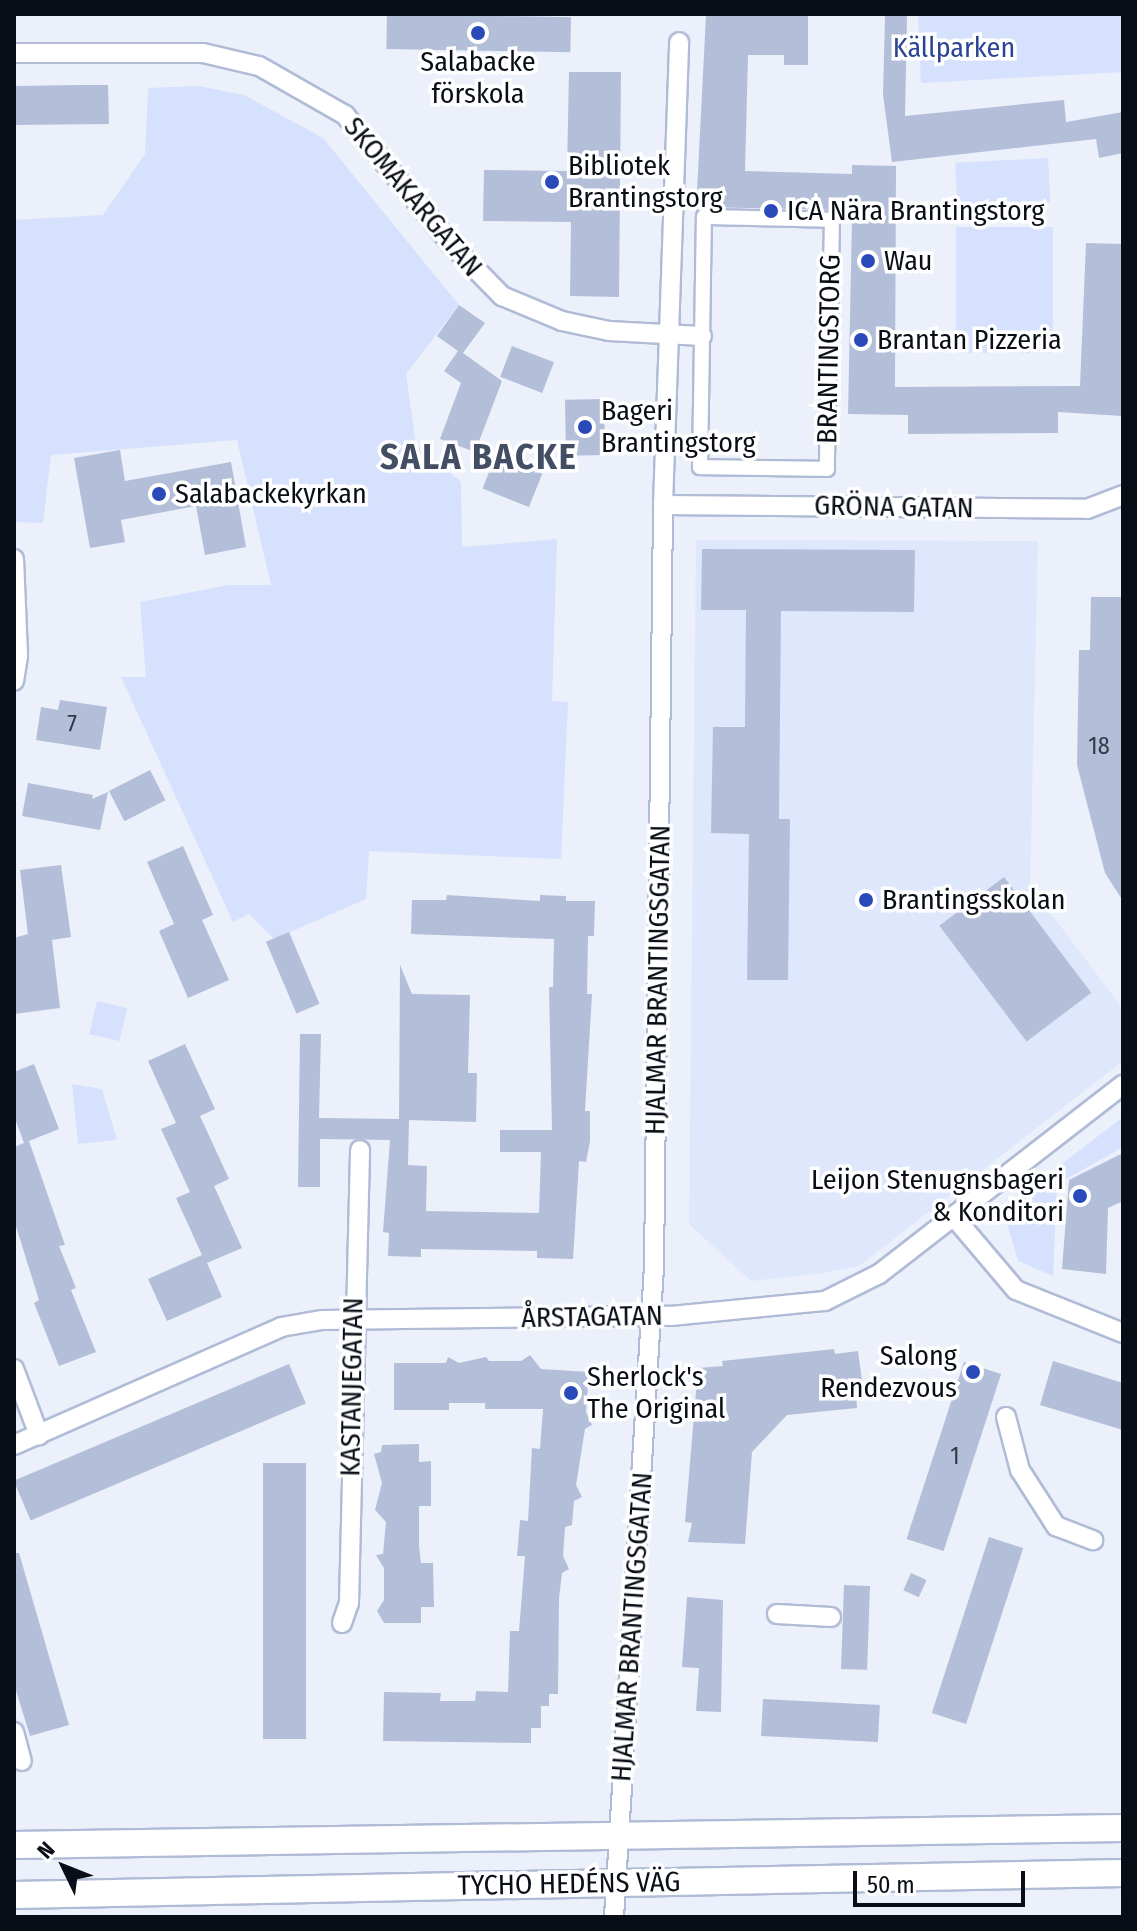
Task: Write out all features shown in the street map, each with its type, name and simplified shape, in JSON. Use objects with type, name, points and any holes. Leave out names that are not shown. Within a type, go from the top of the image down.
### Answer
[{"type":"main road","name":"TYCHO HEDÉNS VÄG","points":[[14,1845],[1123,1828]]},
{"type":"main road","name":"TYCHO HEDÉNS VÄG","points":[[14,1895],[1123,1873]]},
{"type":"street","name":"HJALMAR BRANTINGSGATAN","points":[[614,1917],[652,1317],[663,505],[679,42]]},
{"type":"street","name":"SKOMAKARGATAN","points":[[14,53],[203,53],[259,66],[345,115],[451,244],[502,296],[562,321],[623,333],[702,336]]},
{"type":"street","name":"BRANTINGSTORG","points":[[704,217],[832,220],[827,469],[700,467],[702,336],[704,217]]},
{"type":"street","name":"GRÖNA GATAN","points":[[663,505],[1087,509],[1123,495]]},
{"type":"street","points":[[14,559],[18,656],[14,681]]},
{"type":"street","name":"ÅRSTAGATAN","points":[[14,1445],[281,1327],[352,1320],[652,1317],[825,1301],[879,1274],[1123,1085]]},
{"type":"street","name":"KASTANJEGATAN","points":[[342,1623],[349,1603],[352,1320],[360,1150]]},
{"type":"street","points":[[954,1217],[1016,1290],[1123,1333]]},
{"type":"street","points":[[14,1369],[39,1435]]},
{"type":"street","points":[[1006,1417],[1020,1470],[1056,1526],[1093,1540]]},
{"type":"street","points":[[777,1614],[831,1617]]},
{"type":"street","points":[[14,1732],[22,1761]]},
{"type":"shaded area","name":"Brantingsskolan","points":[[696,540],[1038,541],[1030,886],[1123,1009],[1123,1061],[859,1266],[824,1273],[751,1281],[689,1224]]},
{"type":"green space","name":"Källparken","points":[[918,14],[1123,14],[1123,72],[921,83]]},
{"type":"green space","points":[[198,86],[244,95],[323,138],[459,305],[406,374],[416,445],[461,482],[462,547],[557,539],[552,701],[568,702],[561,859],[369,851],[366,899],[274,939],[249,914],[233,922],[121,677],[146,677],[140,602],[229,585],[271,585],[237,440],[51,455],[43,523],[14,522],[14,220],[103,215],[145,154],[148,88]]},
{"type":"green space","points":[[1048,158],[1050,202],[957,207],[955,163]]},
{"type":"green space","points":[[956,227],[1053,227],[1053,353],[956,353]]},
{"type":"green space","points":[[97,1001],[127,1008],[120,1041],[89,1034]]},
{"type":"green space","points":[[72,1084],[102,1089],[117,1140],[78,1144]]},
{"type":"green space","points":[[1123,1117],[1123,1147],[1057,1184],[1053,1276],[1018,1261],[1003,1209]]},
{"type":"building","name":"Salabacke förskola","points":[[387,14],[571,17],[570,52],[386,49]]},
{"type":"building","points":[[808,14],[808,65],[784,65],[784,55],[748,55],[745,171],[852,174],[852,165],[896,166],[895,387],[1080,386],[1086,243],[1123,244],[1122,416],[1058,412],[1058,433],[908,434],[908,415],[848,414],[852,219],[832,210],[704,207],[696,211],[706,15]]},
{"type":"building","points":[[885,16],[907,16],[905,116],[1064,100],[1066,122],[1123,112],[1123,153],[1099,158],[1096,139],[892,162],[883,95]]},
{"type":"building","name":"Bibliotek Brantingstorg","points":[[569,72],[621,72],[619,297],[570,296],[571,222],[483,221],[484,170],[567,171]]},
{"type":"building","points":[[108,85],[109,124],[14,125],[14,86]]},
{"type":"building","points":[[459,305],[485,323],[463,353],[502,381],[475,452],[440,439],[461,383],[444,371],[458,351],[437,336]]},
{"type":"building","points":[[512,346],[554,362],[542,393],[500,377]]},
{"type":"building","name":"Bageri Brantingstorg","points":[[604,399],[605,455],[566,456],[565,400]]},
{"type":"building","name":"Salabackekyrkan","points":[[120,450],[125,481],[231,462],[246,547],[205,555],[196,506],[121,520],[125,542],[90,548],[74,458]]},
{"type":"building","points":[[496,455],[542,474],[529,507],[483,488]]},
{"type":"building","points":[[702,549],[915,550],[914,612],[781,611],[779,819],[790,819],[788,980],[747,980],[749,834],[711,833],[713,727],[745,727],[746,610],[701,610]]},
{"type":"building","points":[[1091,597],[1123,597],[1123,901],[1105,873],[1077,765],[1079,650],[1090,650]]},
{"type":"building","points":[[60,700],[107,707],[100,750],[36,740],[41,707],[58,710]]},
{"type":"building","points":[[150,770],[165,800],[124,821],[109,791]]},
{"type":"building","points":[[28,783],[93,795],[92,799],[108,792],[100,830],[22,816]]},
{"type":"building","points":[[183,846],[213,915],[202,920],[229,980],[188,998],[159,931],[174,924],[147,862]]},
{"type":"building","points":[[61,865],[71,937],[52,940],[60,1008],[14,1014],[14,938],[28,934],[20,870]]},
{"type":"building","points":[[1004,877],[1091,993],[1027,1042],[939,926]]},
{"type":"building","points":[[447,895],[540,901],[540,895],[566,896],[566,901],[595,901],[594,936],[588,936],[587,994],[592,994],[585,1111],[590,1111],[590,1141],[586,1162],[579,1161],[573,1259],[537,1258],[537,1251],[421,1249],[421,1257],[388,1256],[389,1233],[383,1232],[390,1140],[320,1139],[320,1187],[298,1187],[300,1034],[321,1034],[319,1118],[399,1119],[400,965],[412,994],[470,995],[468,1073],[477,1073],[476,1122],[409,1120],[408,1165],[427,1166],[426,1211],[539,1213],[541,1152],[500,1152],[500,1130],[552,1130],[549,987],[553,987],[554,939],[411,934],[412,900],[446,900]]},
{"type":"building","points":[[289,932],[319,1004],[296,1014],[266,942]]},
{"type":"building","points":[[185,1044],[215,1109],[200,1116],[229,1179],[214,1186],[242,1248],[207,1263],[222,1297],[167,1321],[148,1279],[202,1255],[176,1198],[190,1192],[161,1129],[176,1123],[148,1061]]},
{"type":"building","points":[[34,1064],[59,1129],[29,1141],[65,1245],[59,1246],[76,1288],[71,1290],[96,1352],[59,1366],[34,1303],[39,1300],[14,1220],[14,1147],[24,1143],[14,1116],[14,1072]]},
{"type":"building","points":[[1123,1153],[1123,1201],[1108,1208],[1106,1274],[1062,1269],[1069,1180]]},
{"type":"building","points":[[834,1349],[835,1354],[858,1351],[862,1381],[855,1382],[857,1408],[787,1415],[752,1452],[745,1544],[688,1542],[692,1523],[685,1522],[698,1368],[723,1366],[722,1361]]},
{"type":"building","points":[[530,1355],[541,1369],[589,1372],[586,1412],[592,1425],[585,1429],[576,1485],[582,1497],[574,1501],[572,1525],[565,1527],[563,1556],[569,1569],[562,1573],[559,1598],[558,1694],[549,1694],[549,1706],[541,1706],[541,1728],[531,1728],[531,1743],[383,1741],[384,1692],[441,1693],[440,1701],[475,1701],[476,1691],[508,1692],[510,1631],[519,1631],[525,1556],[517,1556],[520,1520],[528,1521],[532,1448],[540,1449],[543,1409],[485,1409],[485,1403],[449,1403],[449,1410],[394,1410],[394,1363],[446,1363],[448,1357],[459,1363],[486,1357],[489,1361],[521,1361]]},
{"type":"building","points":[[1053,1361],[1123,1383],[1123,1430],[1040,1405]]},
{"type":"building","points":[[964,1362],[1001,1374],[944,1551],[907,1539]]},
{"type":"building","points":[[289,1364],[306,1404],[31,1520],[14,1481]]},
{"type":"building","points":[[419,1444],[419,1462],[431,1461],[431,1506],[419,1506],[419,1546],[421,1563],[433,1563],[434,1607],[421,1607],[421,1623],[384,1623],[377,1611],[384,1600],[384,1568],[376,1555],[383,1554],[386,1522],[375,1510],[382,1483],[374,1454],[381,1452],[382,1445]]},
{"type":"building","points":[[263,1463],[306,1463],[306,1739],[263,1739]]},
{"type":"building","points":[[989,1537],[1023,1548],[966,1724],[932,1713]]},
{"type":"building","points":[[14,1553],[19,1553],[69,1725],[30,1736],[14,1684]]},
{"type":"building","points":[[911,1573],[927,1580],[919,1597],[903,1590]]},
{"type":"building","points":[[844,1585],[870,1586],[867,1670],[841,1669]]},
{"type":"building","points":[[687,1597],[723,1600],[721,1712],[696,1711],[699,1668],[682,1667]]},
{"type":"building","points":[[763,1699],[880,1705],[878,1742],[761,1736]]},
{"type":"place","name":"Salabacke förskola","points":[[478,33]]},
{"type":"place","name":"Bibliotek Brantingstorg","points":[[552,182]]},
{"type":"place","name":"ICA Nära Brantingstorg","points":[[771,211]]},
{"type":"place","name":"Wau","points":[[868,261]]},
{"type":"place","name":"Brantan Pizzeria","points":[[861,340]]},
{"type":"place","name":"Bageri Brantingstorg","points":[[585,427]]},
{"type":"place","name":"Salabackekyrkan","points":[[159,494]]},
{"type":"place","name":"Brantingsskolan","points":[[866,900]]},
{"type":"place","name":"Leijon Stenugnsbageri & Konditori","points":[[1080,1196]]},
{"type":"place","name":"Salong Rendezvous","points":[[973,1372]]},
{"type":"place","name":"Sherlock's The Original","points":[[571,1393]]},
{"type":"district","name":"SALA BACKE","points":[[479,458]]}]
